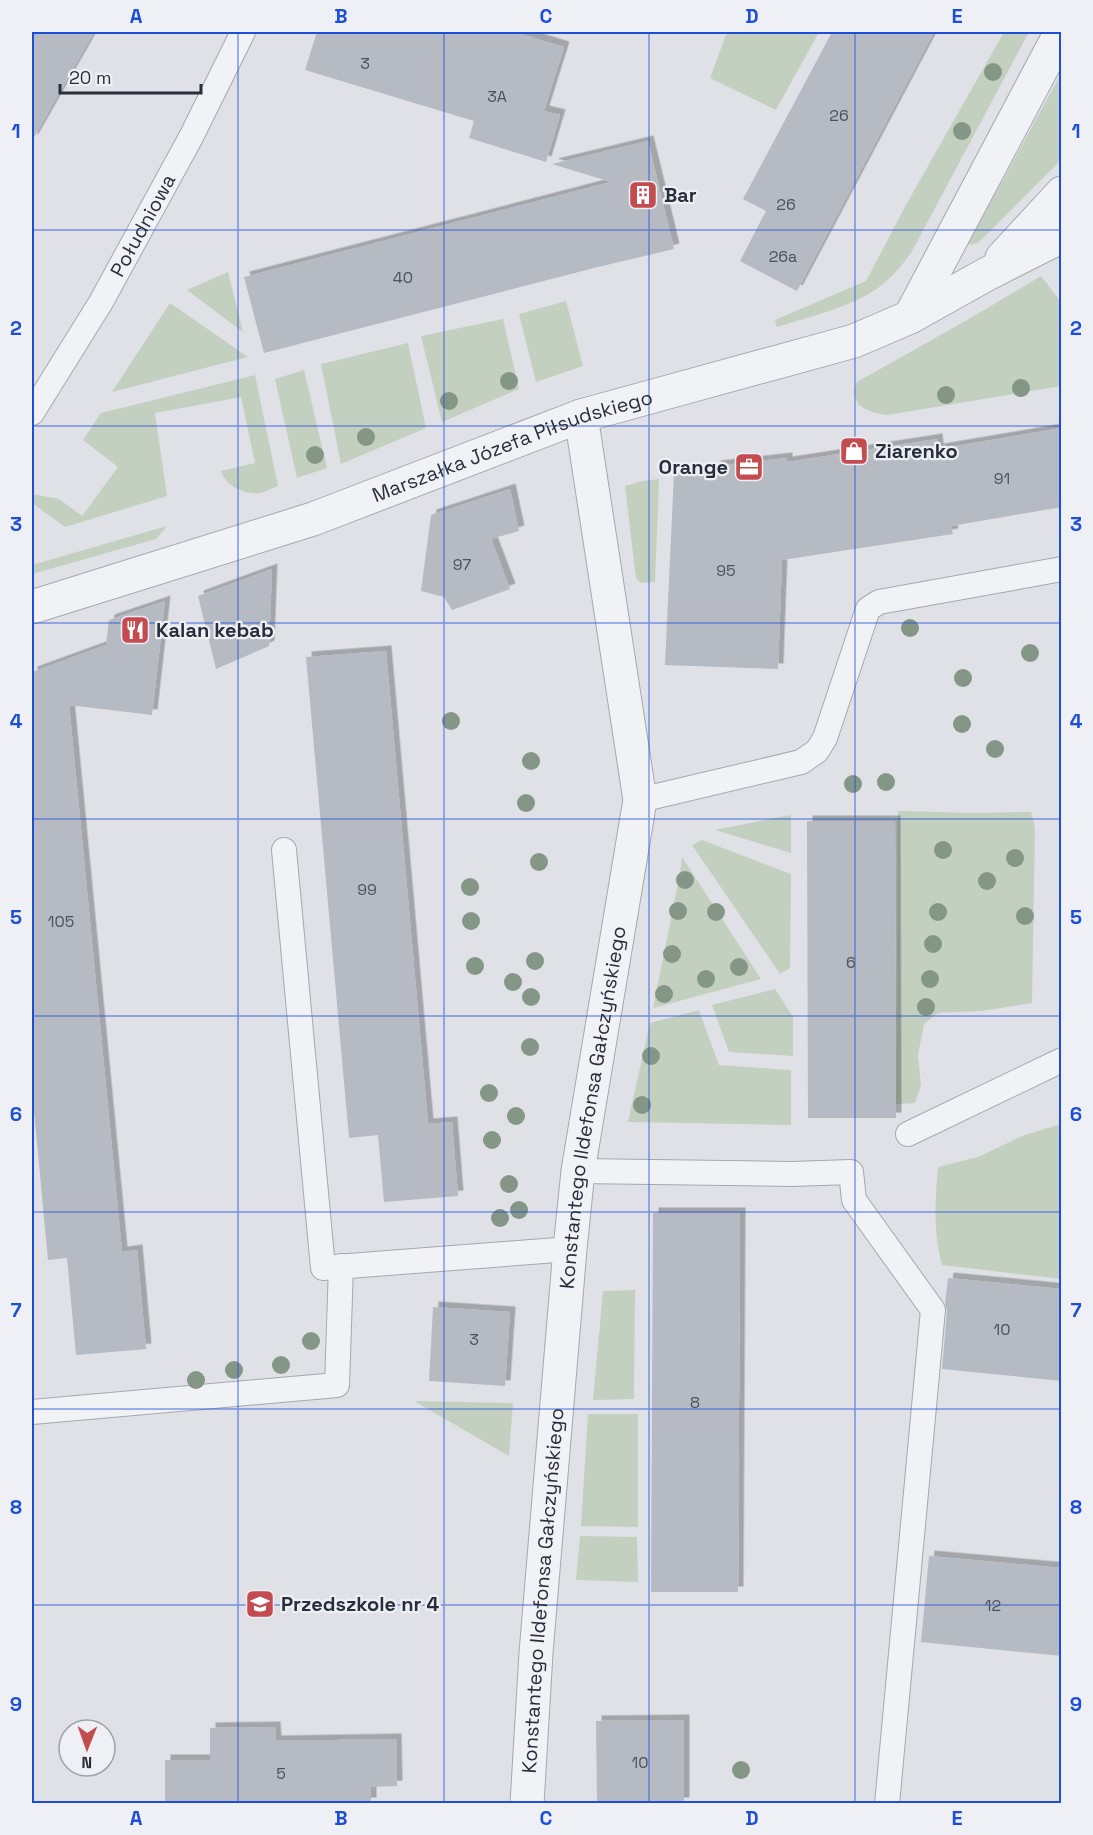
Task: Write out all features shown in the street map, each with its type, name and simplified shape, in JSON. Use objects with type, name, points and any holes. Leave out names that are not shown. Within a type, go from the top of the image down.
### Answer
[{"type":"street","points":[[910,317],[1061,32]]},
{"type":"street","points":[[987,274],[1062,193]]},
{"type":"street","name":"Marszałka Józefa Piłsudskiego","points":[[32,607],[313,519],[581,416],[854,341],[910,317],[1062,236]]},
{"type":"street","name":"Konstantego Ildefonsa Gałczyńskiego","points":[[526,1803],[537,1641],[578,1172],[640,800],[581,416]]},
{"type":"lane","name":"Południowa","points":[[32,412],[101,302],[190,137],[243,32]]},
{"type":"lane","points":[[640,800],[801,762],[817,751],[825,738],[868,609],[879,602],[1062,569]]},
{"type":"lane","points":[[284,850],[323,1268],[570,1249]]},
{"type":"lane","points":[[908,1134],[1062,1060]]},
{"type":"lane","points":[[578,1172],[792,1174],[851,1172],[854,1200],[933,1310],[887,1803]]},
{"type":"lane","points":[[32,1412],[337,1385],[340,1266]]},
{"type":"green space","points":[[727,32],[819,32],[776,110],[710,78]]},
{"type":"green space","points":[[1004,32],[1029,32],[908,257],[887,281],[859,299],[777,327],[775,320],[866,281],[907,203]]},
{"type":"green space","points":[[1061,74],[1061,160],[978,243],[967,245]]},
{"type":"green space","points":[[228,272],[243,332],[187,290]]},
{"type":"green space","points":[[1041,276],[1061,302],[1061,386],[887,415],[866,410],[857,402],[855,390],[857,382]]},
{"type":"green space","points":[[566,301],[583,366],[536,382],[519,314]]},
{"type":"green space","points":[[170,303],[248,357],[112,392]]},
{"type":"green space","points":[[503,319],[519,389],[442,422],[421,336]]},
{"type":"green space","points":[[408,343],[426,428],[341,464],[321,364]]},
{"type":"green space","points":[[304,370],[327,468],[297,478],[275,379]]},
{"type":"green space","points":[[255,375],[278,486],[260,493],[248,493],[231,485],[223,476],[221,471],[255,463],[241,397],[155,413],[167,496],[65,527],[32,503],[32,494],[59,499],[82,516],[118,467],[83,440],[101,413]]},
{"type":"green space","points":[[659,479],[655,582],[641,583],[636,578],[625,486]]},
{"type":"green space","points":[[167,526],[156,539],[32,574],[32,565]]},
{"type":"green space","points":[[898,811],[1031,812],[1035,828],[1032,1003],[982,1011],[938,1013],[924,1024],[918,1055],[921,1085],[915,1103],[896,1104]]},
{"type":"green space","points":[[791,815],[791,853],[715,830]]},
{"type":"green space","points":[[702,840],[791,874],[790,968],[780,974],[692,845]]},
{"type":"green space","points":[[682,857],[761,979],[653,1008],[680,874]]},
{"type":"green space","points":[[775,989],[793,1017],[793,1056],[729,1052],[712,1005]]},
{"type":"green space","points":[[699,1010],[719,1065],[791,1070],[791,1125],[628,1122],[650,1023]]},
{"type":"green space","points":[[1061,1124],[1061,1279],[942,1265],[937,1240],[936,1216],[938,1167],[978,1157],[1022,1136]]},
{"type":"green space","points":[[635,1290],[634,1399],[593,1400],[603,1291]]},
{"type":"green space","points":[[414,1401],[513,1403],[509,1456]]},
{"type":"green space","points":[[588,1414],[638,1414],[638,1527],[581,1526]]},
{"type":"green space","points":[[580,1536],[637,1537],[638,1582],[576,1580]]},
{"type":"building","points":[[32,32],[94,32],[32,141]]},
{"type":"building","points":[[317,32],[514,32],[564,47],[544,111],[560,115],[546,162],[469,138],[474,121],[305,70]]},
{"type":"building","points":[[832,32],[934,32],[797,291],[740,261],[766,211],[743,199]]},
{"type":"building","points":[[648,141],[674,249],[264,353],[244,277],[611,182],[552,164]]},
{"type":"building","points":[[1062,428],[1062,507],[951,526],[953,534],[782,560],[778,669],[665,665],[674,474],[715,476],[715,466],[787,458],[787,462],[937,439],[938,449]]},
{"type":"building","points":[[510,489],[519,531],[491,539],[510,589],[452,610],[444,597],[421,591],[431,515]]},
{"type":"building","points":[[272,569],[269,646],[216,669],[198,596]]},
{"type":"building","points":[[165,601],[152,715],[69,705],[122,1252],[137,1250],[146,1349],[76,1355],[67,1258],[48,1260],[32,1090],[32,672],[106,645],[109,620]]},
{"type":"building","points":[[386,651],[428,1124],[452,1122],[458,1196],[384,1202],[378,1135],[349,1138],[306,657]]},
{"type":"building","points":[[807,821],[895,821],[896,1118],[808,1118]]},
{"type":"building","points":[[653,1213],[740,1213],[738,1592],[651,1592]]},
{"type":"building","points":[[948,1278],[1062,1289],[1062,1381],[942,1369]]},
{"type":"building","points":[[433,1307],[510,1312],[505,1386],[429,1381]]},
{"type":"building","points":[[929,1556],[1062,1568],[1062,1656],[921,1642]]},
{"type":"building","points":[[684,1720],[684,1803],[597,1803],[596,1721]]},
{"type":"building","points":[[275,1727],[276,1741],[396,1739],[397,1786],[371,1787],[371,1803],[165,1803],[165,1760],[210,1760],[210,1728]]},
{"type":"place","name":"Bar","points":[[643,195]]},
{"type":"place","name":"Ziarenko","points":[[854,451]]},
{"type":"place","name":"Orange","points":[[749,467]]},
{"type":"place","name":"Kalan kebab","points":[[135,630]]},
{"type":"place","name":"Przedszkole nr 4","points":[[260,1604]]}]
